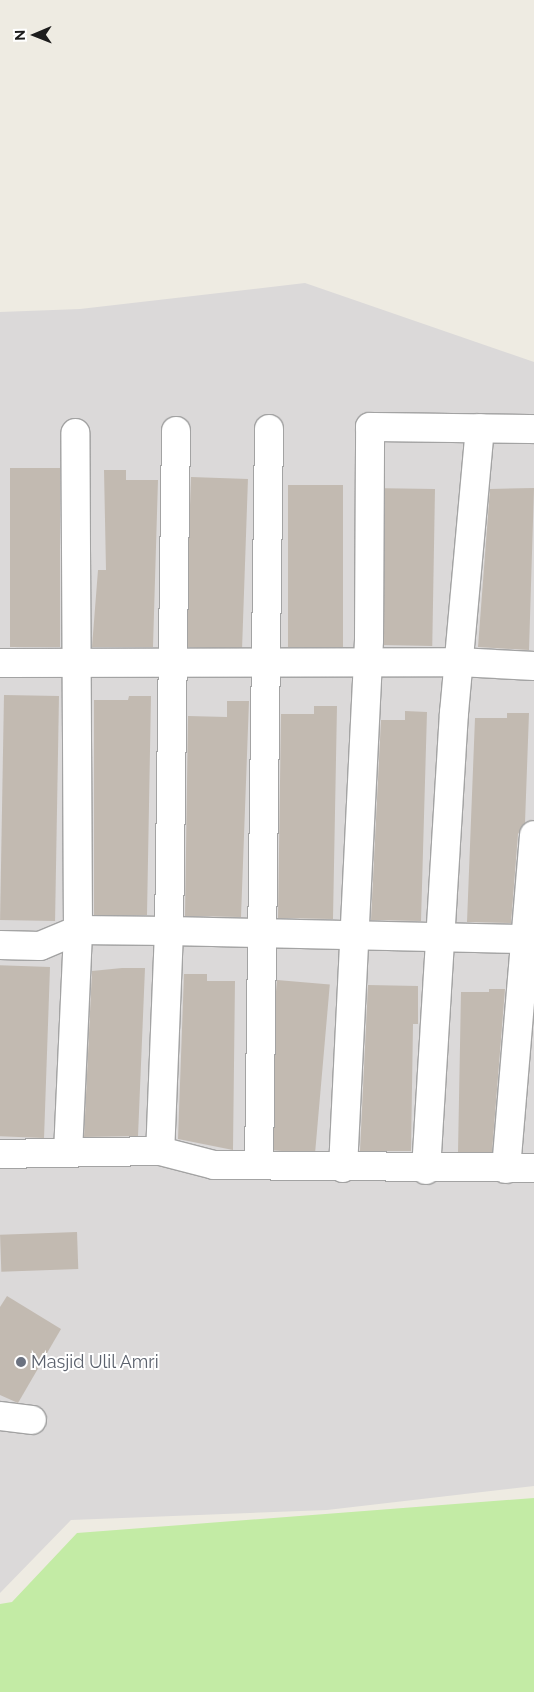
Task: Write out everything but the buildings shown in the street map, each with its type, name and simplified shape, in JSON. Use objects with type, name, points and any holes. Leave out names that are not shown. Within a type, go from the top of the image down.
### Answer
[{"type":"street","points":[[343,1168],[368,662],[370,427],[534,429]]},
{"type":"street","points":[[426,1170],[439,935],[458,662],[480,428]]},
{"type":"street","points":[[259,1165],[269,430]]},
{"type":"street","points":[[160,1151],[170,932],[176,431]]},
{"type":"street","points":[[68,1153],[78,930],[78,663],[75,433]]},
{"type":"street","points":[[0,663],[458,662],[534,666]]},
{"type":"street","points":[[506,1169],[529,939],[534,835]]},
{"type":"street","points":[[0,945],[40,946],[78,930],[439,935],[529,939]]},
{"type":"street","points":[[0,1154],[160,1151],[214,1165],[426,1170],[534,1168]]},
{"type":"street","points":[[0,1416],[32,1420]]},
{"type":"shaded area","points":[[305,283],[534,362],[534,1486],[327,1510],[71,1520],[0,1593],[0,312],[80,309]]},
{"type":"green space","points":[[534,1498],[534,1692],[0,1692],[0,1604],[12,1602],[77,1533]]},
{"type":"place","name":"Masjid Ulil Amri","points":[[21,1362]]}]
